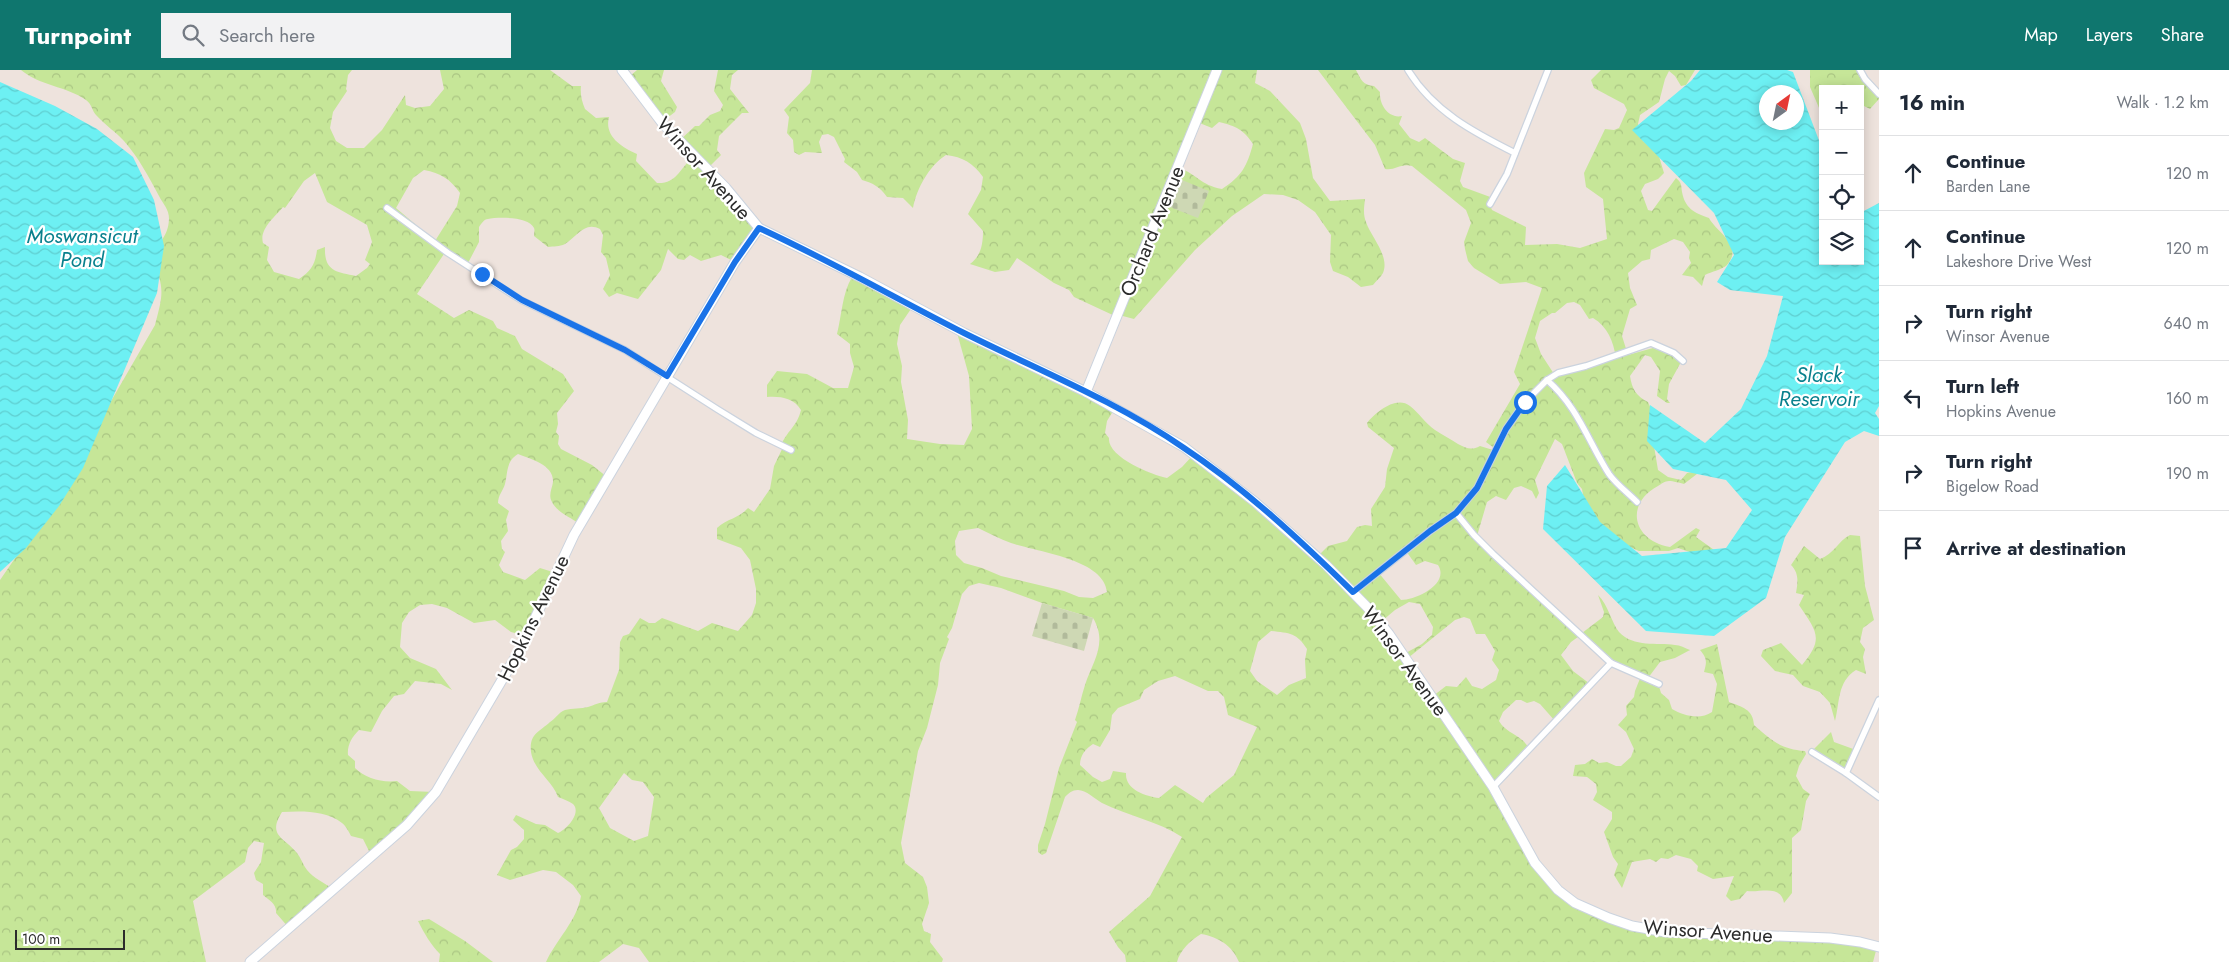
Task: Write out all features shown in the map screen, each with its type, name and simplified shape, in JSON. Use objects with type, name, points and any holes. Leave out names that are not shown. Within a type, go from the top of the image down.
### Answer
[{"type":"street","name":"Winsor Avenue","points":[[622,70],[663,124],[726,188],[759,228],[833,263],[964,333],[1086,392],[1184,447],[1255,502],[1353,592],[1389,634],[1493,787],[1535,863],[1558,890],[1575,902],[1609,918],[1632,926],[1665,932],[1830,938],[1879,947]]},
{"type":"street","name":"Orchard Avenue","points":[[1086,392],[1217,70]]},
{"type":"street","points":[[1408,70],[1425,93],[1442,111],[1464,126],[1515,153]]},
{"type":"street","points":[[1490,204],[1508,174],[1548,70]]},
{"type":"street","points":[[1860,70],[1865,79],[1879,94]]},
{"type":"street","points":[[387,208],[448,253],[522,300],[625,350],[756,433],[791,450]]},
{"type":"street","name":"Hopkins Avenue","points":[[250,962],[394,836],[436,792],[522,646],[574,535],[735,262],[759,228]]},
{"type":"street","points":[[1353,592],[1423,536],[1456,513],[1477,488],[1506,429],[1525,402],[1547,380],[1558,373],[1586,366],[1652,343],[1674,354],[1683,361]]},
{"type":"street","points":[[1547,380],[1559,390],[1578,416],[1610,476],[1636,502]]},
{"type":"street","points":[[1456,513],[1480,541],[1611,663],[1659,684]]},
{"type":"street","points":[[1493,787],[1611,663]]},
{"type":"street","points":[[1846,773],[1879,700]]},
{"type":"street","points":[[1812,752],[1846,773],[1879,797]]},
{"type":"green space","points":[[21,70],[352,70],[348,75],[347,91],[333,112],[330,128],[336,141],[347,148],[364,148],[382,130],[405,95],[406,105],[415,108],[430,106],[444,89],[440,70],[550,70],[572,86],[581,86],[585,109],[596,118],[609,117],[608,124],[611,135],[625,148],[637,154],[636,161],[657,183],[673,179],[691,159],[679,141],[710,115],[720,111],[723,105],[714,91],[718,70],[738,70],[732,75],[730,89],[749,113],[742,113],[719,136],[717,150],[721,155],[706,170],[758,226],[735,262],[721,255],[701,261],[690,255],[684,260],[678,259],[668,249],[661,270],[638,299],[617,293],[609,297],[603,289],[610,275],[606,258],[601,252],[603,235],[600,229],[594,227],[585,228],[565,244],[548,247],[534,236],[534,228],[526,221],[513,218],[492,218],[485,220],[479,227],[479,242],[468,263],[446,251],[417,294],[454,318],[469,310],[493,321],[497,328],[515,336],[522,349],[563,374],[574,391],[557,413],[558,424],[556,432],[559,436],[558,444],[561,449],[592,465],[607,477],[580,524],[554,506],[550,494],[553,482],[552,476],[546,467],[541,463],[518,454],[511,460],[505,484],[498,500],[498,503],[509,511],[506,520],[508,531],[501,541],[502,549],[505,552],[499,565],[503,572],[525,580],[540,568],[556,573],[526,636],[511,632],[495,620],[474,623],[447,608],[432,604],[420,605],[409,612],[402,623],[400,647],[410,658],[436,669],[452,690],[441,684],[415,681],[404,694],[394,696],[382,711],[371,732],[359,730],[352,738],[348,748],[348,755],[355,761],[355,768],[364,775],[380,780],[397,781],[410,791],[434,792],[371,855],[363,839],[351,836],[345,826],[336,819],[313,812],[282,812],[276,826],[279,836],[297,853],[310,873],[333,889],[289,928],[276,913],[274,905],[263,895],[263,884],[256,880],[254,873],[261,862],[264,843],[254,841],[248,848],[245,862],[193,901],[206,962],[0,962],[0,580],[47,512],[155,325],[160,305],[161,283],[152,256],[167,231],[169,219],[166,207],[143,167],[121,138],[96,115],[91,105],[78,95],[28,75]],"holes":[[[424,170],[445,177],[460,193],[457,206],[435,241],[396,208],[413,178]],[[315,173],[327,202],[367,225],[372,242],[365,260],[370,264],[356,276],[337,271],[329,266],[325,255],[325,247],[317,250],[312,267],[299,279],[274,272],[267,260],[269,247],[263,243],[262,238],[265,228],[283,207],[285,208],[304,181]]]},
{"type":"green space","points":[[637,70],[664,70],[661,81],[677,107],[675,112],[663,121],[629,77]]},
{"type":"green space","points":[[812,70],[1257,70],[1255,83],[1270,91],[1300,123],[1306,139],[1313,178],[1330,201],[1365,199],[1365,219],[1382,253],[1384,260],[1383,273],[1373,285],[1361,287],[1348,277],[1333,271],[1330,262],[1331,235],[1315,212],[1298,200],[1283,195],[1264,194],[1232,216],[1195,250],[1134,319],[1119,315],[1117,317],[1074,297],[1069,290],[1054,283],[1017,258],[1009,270],[995,272],[970,264],[977,257],[983,241],[983,231],[968,214],[981,190],[983,177],[971,164],[963,159],[946,155],[934,165],[917,193],[913,208],[903,198],[887,197],[876,186],[862,180],[857,172],[844,162],[845,159],[834,137],[828,134],[822,135],[819,142],[822,153],[805,152],[799,155],[794,152],[793,140],[787,133],[789,117],[784,110],[810,83]],"holes":[[[1197,122],[1212,128],[1219,122],[1230,125],[1243,132],[1253,144],[1243,170],[1222,189],[1209,185],[1179,168]]]},
{"type":"green space","points":[[1318,70],[1356,70],[1363,81],[1374,86],[1380,92],[1385,110],[1393,115],[1402,116],[1399,124],[1410,138],[1419,142],[1425,138],[1453,159],[1465,163],[1460,181],[1463,187],[1493,198],[1490,205],[1492,210],[1526,227],[1525,245],[1557,244],[1580,248],[1607,239],[1603,199],[1586,187],[1584,173],[1605,129],[1614,130],[1619,128],[1627,110],[1624,104],[1594,88],[1591,80],[1601,70],[1695,70],[1686,85],[1681,86],[1675,76],[1669,71],[1659,102],[1640,115],[1638,124],[1643,141],[1658,153],[1664,173],[1658,179],[1645,184],[1641,191],[1648,210],[1652,211],[1676,178],[1680,183],[1683,198],[1688,206],[1695,212],[1709,218],[1731,245],[1731,258],[1727,265],[1705,275],[1702,286],[1693,277],[1682,275],[1691,263],[1689,258],[1690,252],[1683,242],[1674,239],[1651,250],[1650,259],[1642,261],[1628,273],[1630,288],[1637,305],[1630,309],[1622,336],[1628,355],[1653,348],[1674,355],[1681,362],[1669,384],[1667,399],[1670,403],[1657,396],[1660,371],[1651,357],[1645,355],[1630,376],[1635,392],[1648,402],[1651,409],[1652,434],[1658,470],[1668,477],[1681,480],[1687,473],[1702,470],[1684,484],[1669,481],[1660,484],[1647,494],[1640,502],[1637,521],[1641,530],[1648,537],[1657,543],[1670,547],[1696,528],[1700,530],[1696,537],[1717,552],[1707,558],[1678,548],[1669,551],[1639,551],[1601,535],[1584,500],[1582,489],[1577,483],[1562,444],[1555,439],[1535,480],[1539,493],[1536,499],[1532,491],[1521,486],[1514,488],[1506,500],[1496,496],[1487,502],[1477,536],[1582,633],[1603,617],[1604,612],[1598,595],[1605,604],[1616,628],[1625,637],[1639,642],[1677,645],[1690,650],[1675,658],[1660,662],[1648,678],[1658,683],[1661,693],[1669,700],[1672,709],[1687,715],[1697,716],[1712,712],[1717,684],[1713,674],[1704,672],[1706,660],[1700,650],[1717,644],[1729,702],[1749,712],[1752,715],[1754,725],[1772,740],[1789,748],[1805,751],[1806,754],[1796,776],[1803,789],[1810,794],[1806,801],[1801,830],[1792,838],[1792,893],[1784,903],[1779,893],[1774,891],[1747,891],[1740,899],[1731,901],[1726,896],[1734,876],[1713,879],[1697,871],[1698,866],[1691,859],[1676,855],[1668,859],[1661,858],[1656,862],[1650,859],[1632,862],[1622,888],[1614,875],[1618,864],[1613,857],[1604,832],[1612,819],[1612,812],[1593,800],[1597,792],[1596,784],[1587,777],[1573,776],[1575,765],[1585,764],[1592,759],[1599,763],[1607,762],[1621,766],[1631,757],[1634,749],[1626,732],[1618,725],[1627,715],[1626,706],[1634,697],[1641,676],[1612,663],[1582,634],[1571,642],[1561,655],[1573,671],[1590,684],[1555,721],[1540,704],[1534,701],[1527,703],[1516,700],[1503,712],[1499,721],[1501,724],[1530,749],[1494,785],[1535,862],[1557,888],[1606,916],[1665,931],[1776,934],[1877,947],[1873,962],[1239,962],[1233,951],[1224,943],[1213,937],[1201,934],[1186,946],[1177,962],[1126,962],[1125,955],[1109,932],[1150,896],[1182,837],[1173,831],[1102,803],[1084,791],[1076,790],[1065,797],[1046,853],[1042,855],[1038,852],[1038,845],[1059,768],[1077,722],[1075,720],[1084,689],[1098,652],[1099,636],[1093,618],[1042,603],[1001,588],[979,583],[969,586],[962,594],[952,628],[947,637],[949,639],[940,663],[938,685],[927,728],[918,751],[901,843],[905,863],[923,877],[927,887],[929,903],[922,924],[924,931],[931,934],[930,942],[943,959],[942,962],[649,962],[639,948],[623,944],[599,962],[546,962],[571,922],[581,896],[573,885],[556,872],[543,870],[510,880],[497,875],[511,850],[517,847],[524,839],[524,830],[513,820],[516,815],[536,824],[545,825],[558,833],[569,825],[576,812],[573,804],[558,797],[552,785],[536,765],[531,752],[533,737],[563,711],[607,702],[619,670],[620,642],[623,636],[629,634],[640,618],[649,623],[655,623],[662,618],[698,631],[712,623],[738,631],[752,615],[756,603],[756,589],[750,560],[741,548],[717,539],[717,528],[748,508],[754,512],[770,489],[774,466],[784,445],[782,443],[795,424],[801,410],[791,400],[767,397],[767,385],[777,371],[807,374],[833,388],[848,388],[854,367],[850,353],[850,344],[837,334],[844,297],[852,277],[913,306],[900,325],[897,344],[902,366],[901,382],[908,420],[907,439],[940,444],[964,445],[972,429],[969,376],[956,329],[1115,408],[1107,421],[1105,433],[1115,452],[1132,464],[1167,478],[1182,467],[1194,454],[1318,556],[1328,546],[1347,541],[1357,527],[1372,526],[1371,509],[1385,487],[1387,469],[1394,448],[1368,427],[1367,423],[1386,407],[1392,404],[1404,403],[1410,406],[1435,430],[1458,444],[1469,448],[1480,446],[1493,450],[1494,448],[1486,442],[1520,384],[1514,372],[1542,288],[1526,282],[1500,284],[1474,268],[1468,261],[1464,242],[1471,223],[1466,210],[1412,166],[1404,165],[1385,169],[1375,145]],"holes":[[[1574,302],[1580,305],[1589,319],[1593,318],[1606,330],[1616,358],[1554,374],[1541,354],[1535,338],[1540,321],[1555,313],[1567,303]],[[978,528],[1011,543],[1082,564],[1103,581],[1107,592],[1093,598],[1079,597],[1064,591],[1001,576],[964,563],[956,555],[955,541],[959,531]],[[1406,551],[1416,565],[1425,561],[1438,565],[1439,578],[1430,590],[1415,597],[1401,600],[1378,572]],[[1409,602],[1420,604],[1433,627],[1432,635],[1422,644],[1404,654],[1382,621],[1395,610]],[[1464,617],[1470,619],[1476,634],[1485,634],[1495,651],[1492,660],[1499,670],[1496,680],[1482,689],[1472,686],[1466,677],[1457,687],[1446,686],[1433,696],[1408,658],[1455,620]],[[1271,631],[1292,635],[1300,640],[1307,649],[1305,660],[1306,678],[1289,685],[1277,695],[1257,681],[1250,671],[1258,642]],[[1175,676],[1208,691],[1218,691],[1224,697],[1228,715],[1257,727],[1234,775],[1206,798],[1203,803],[1175,785],[1159,798],[1148,796],[1137,791],[1129,784],[1126,773],[1113,771],[1110,779],[1102,782],[1093,777],[1080,765],[1082,756],[1088,748],[1093,744],[1100,747],[1110,730],[1112,715],[1118,708],[1140,699],[1144,690],[1158,681]],[[624,773],[632,780],[643,782],[654,797],[648,836],[634,841],[610,828],[599,808]]]},
{"type":"green space","points":[[1810,70],[1861,70],[1879,92],[1879,99],[1870,109],[1864,106],[1864,85],[1819,85],[1819,108],[1810,87]]},
{"type":"green space","points":[[1177,178],[1209,191],[1198,218],[1167,206]]},
{"type":"green space","points":[[1850,535],[1860,536],[1865,586],[1874,620],[1863,628],[1860,642],[1865,649],[1863,657],[1866,674],[1856,670],[1845,680],[1840,693],[1835,721],[1830,703],[1820,692],[1803,686],[1793,675],[1775,671],[1761,656],[1763,650],[1781,643],[1802,665],[1809,656],[1814,648],[1816,635],[1799,605],[1804,595],[1796,593],[1797,578],[1791,565],[1804,546],[1820,559],[1829,554]]},
{"type":"green space","points":[[1042,603],[1093,618],[1084,651],[1032,636]]},
{"type":"green space","points":[[1831,732],[1834,742],[1856,750],[1847,771],[1812,751]]},
{"type":"green space","points":[[429,919],[465,941],[493,962],[439,962],[440,954],[428,939],[418,921]]},
{"type":"water","name":"Slack Reservoir","points":[[1700,70],[1787,70],[1793,72],[1798,85],[1759,85],[1759,130],[1804,130],[1804,101],[1819,140],[1819,265],[1864,265],[1864,211],[1879,203],[1879,406],[1875,413],[1879,419],[1879,436],[1864,431],[1845,442],[1785,537],[1766,598],[1714,636],[1646,631],[1543,529],[1547,486],[1565,465],[1600,522],[1642,556],[1726,548],[1752,510],[1726,480],[1673,469],[1647,441],[1650,405],[1705,443],[1741,409],[1767,356],[1783,296],[1730,290],[1717,282],[1734,255],[1714,213],[1632,130],[1691,81]]},
{"type":"water","name":"Moswansicut Pond","points":[[0,82],[55,106],[97,129],[133,157],[154,200],[164,246],[157,293],[83,468],[59,506],[26,548],[0,572]]},
{"type":"route","points":[[482,274],[522,300],[625,350],[667,376],[735,262],[759,228],[860,276],[964,333],[1086,392],[1184,447],[1255,502],[1353,592],[1404,550],[1456,513],[1477,488],[1490,458],[1506,429],[1525,402]]}]
